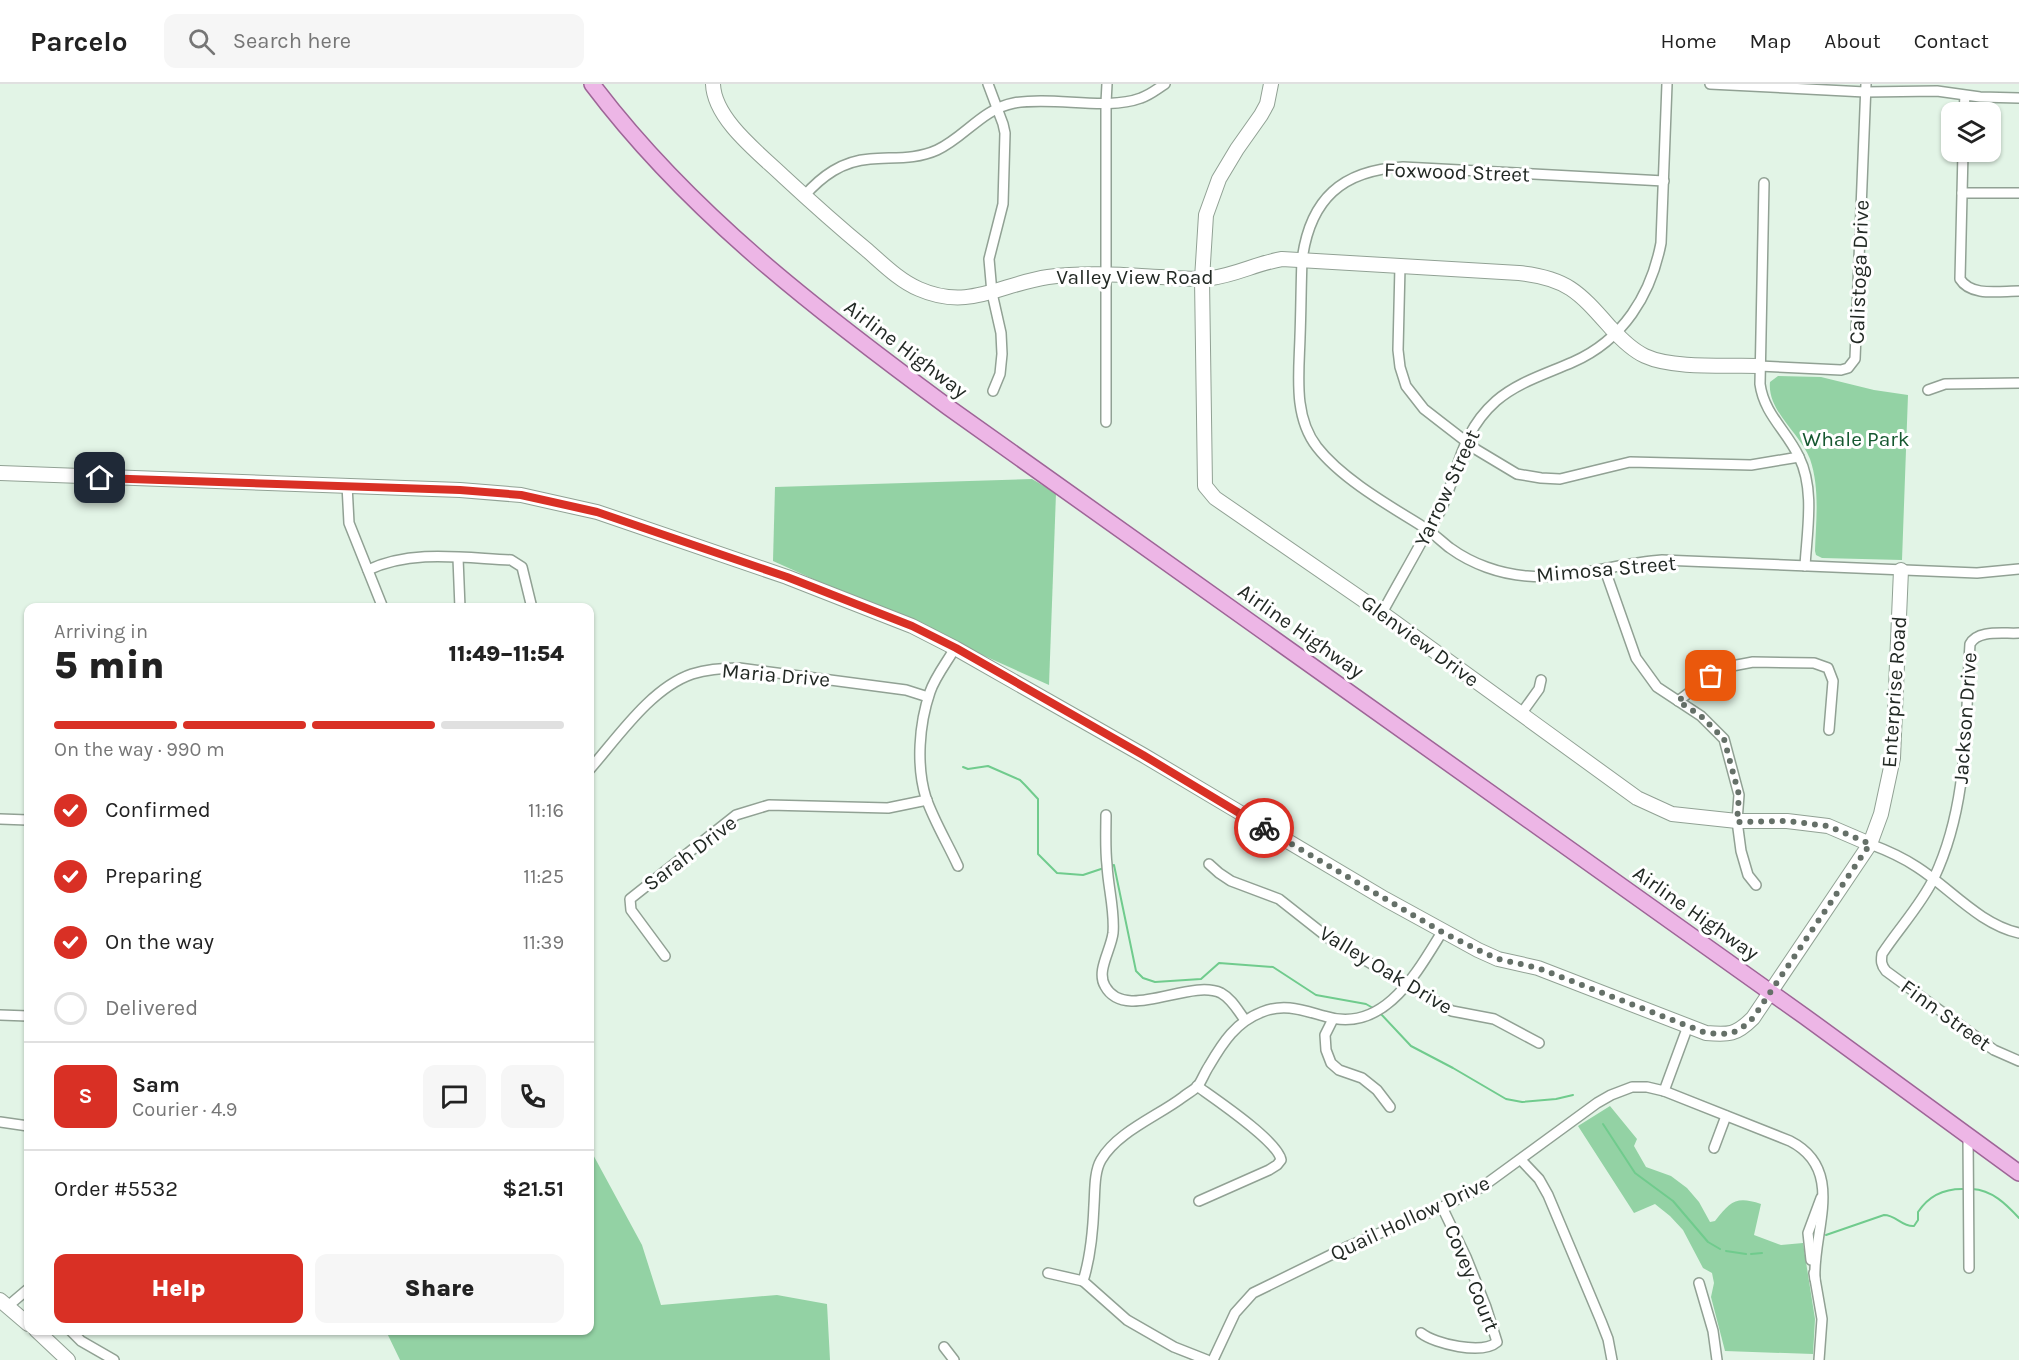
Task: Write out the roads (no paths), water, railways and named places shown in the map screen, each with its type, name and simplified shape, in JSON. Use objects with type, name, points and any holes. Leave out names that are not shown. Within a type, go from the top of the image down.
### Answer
[{"type":"main road","name":"Airline Highway","points":[[592,84],[635,137],[708,212],[810,303],[863,345],[1769,991],[2019,1173]]},
{"type":"street","name":"Valley View Road","points":[[713,84],[713,94],[718,104],[742,137],[804,196],[876,258],[913,286],[932,294],[955,297],[977,296],[1048,277],[1106,274],[1202,279],[1226,276],[1272,261],[1302,260],[1519,273],[1550,277],[1577,292],[1616,333],[1637,351],[1657,361],[1676,364],[1760,366]]},
{"type":"street","points":[[988,84],[1005,133],[1004,194],[989,259],[992,293],[1002,333],[1000,374],[993,391]]},
{"type":"street","points":[[1106,423],[1107,84]]},
{"type":"street","points":[[804,196],[825,176],[849,163],[870,159],[910,158],[938,150],[998,108],[1033,101],[1106,103],[1140,98],[1165,84]]},
{"type":"street","name":"Glenview Drive","points":[[1271,84],[1267,104],[1261,116],[1224,169],[1212,196],[1204,232],[1202,279],[1205,486],[1215,498],[1382,613],[1637,798],[1672,814],[1737,822],[1787,821],[1828,826],[1902,858],[1986,918],[1999,926],[2019,933]]},
{"type":"street","name":"Yarrow Street","points":[[1382,613],[1440,511],[1466,442],[1487,411],[1504,394],[1526,381],[1585,356],[1616,333],[1636,309],[1644,295],[1657,262],[1662,224],[1667,84]]},
{"type":"street","points":[[1710,84],[1937,91],[1965,96],[2019,98]]},
{"type":"street","name":"Calistoga Drive","points":[[1760,366],[1841,370],[1848,368],[1855,359],[1865,88]]},
{"type":"street","points":[[1965,96],[1965,102]]},
{"type":"street","points":[[1963,162],[1960,279],[1972,291],[2019,291]]},
{"type":"street","name":"Foxwood Street","points":[[1302,260],[1307,231],[1320,207],[1347,181],[1371,170],[1403,167],[1664,181]]},
{"type":"street","points":[[1764,183],[1761,388],[1765,403],[1799,457],[1805,472],[1808,488],[1805,566]]},
{"type":"street","points":[[1962,193],[2019,193]]},
{"type":"street","name":"Mimosa Street","points":[[1302,260],[1299,399],[1304,422],[1310,435],[1338,468],[1377,498],[1429,530],[1461,555],[1482,566],[1511,574],[1539,576],[1605,570],[1623,564],[1662,560],[1977,573],[2019,569]]},
{"type":"street","points":[[1400,267],[1398,350],[1404,380],[1412,396],[1424,409],[1466,442],[1517,474],[1560,479],[1630,462],[1751,465],[1799,457]]},
{"type":"street","points":[[1928,390],[1945,384],[2019,383]]},
{"type":"street","name":"Enterprise Road","points":[[0,474],[431,488],[521,495],[597,512],[787,577],[899,620],[956,648],[1143,755],[1442,932],[1498,959],[1538,968],[1706,1033],[1727,1035],[1743,1027],[1753,1018],[1870,844],[1881,814],[1893,758],[1901,570]]},
{"type":"street","points":[[347,485],[349,522],[381,603]]},
{"type":"street","points":[[368,570],[399,559],[425,556],[511,560],[522,567],[531,603]]},
{"type":"street","points":[[458,558],[460,603]]},
{"type":"street","points":[[1605,570],[1636,658],[1657,687],[1701,716],[1724,739],[1739,795],[1737,822],[1741,851],[1748,875],[1756,885]]},
{"type":"street","name":"Jackson Drive","points":[[1881,960],[1882,954],[1933,879],[1949,840],[1962,783],[1966,753],[1970,644],[1975,638],[1984,634],[2019,633]]},
{"type":"street","points":[[956,648],[930,690],[924,713],[920,754],[927,800],[958,866]]},
{"type":"street","points":[[1678,701],[1711,676],[1732,666],[1753,662],[1814,663],[1828,668],[1833,681],[1829,730]]},
{"type":"street","name":"Maria Drive","points":[[594,764],[649,702],[670,685],[691,674],[713,669],[739,668],[906,690],[928,697]]},
{"type":"street","points":[[1521,714],[1539,689],[1541,680]]},
{"type":"street","name":"Sarah Drive","points":[[665,956],[631,910],[630,898],[736,815],[769,805],[888,808],[927,800]]},
{"type":"street","points":[[1106,814],[1106,864],[1113,931],[1102,977],[1105,987],[1112,995],[1130,1003],[1189,991],[1213,991],[1227,998],[1245,1020]]},
{"type":"street","points":[[0,819],[24,820]]},
{"type":"street","name":"Valley Oak Drive","points":[[1209,864],[1231,881],[1288,904],[1331,940],[1452,1011],[1494,1019],[1539,1043]]},
{"type":"street","points":[[1083,1281],[1088,1268],[1096,1179],[1100,1161],[1120,1138],[1197,1086],[1222,1044],[1245,1020],[1262,1012],[1286,1007],[1333,1019],[1354,1020],[1374,1014],[1391,1002],[1406,985],[1442,932]]},
{"type":"street","name":"Finn Street","points":[[1881,960],[1882,967],[1886,971],[1994,1050],[2019,1061]]},
{"type":"street","points":[[0,1015],[24,1016]]},
{"type":"street","points":[[1333,1019],[1325,1035],[1326,1050],[1331,1063],[1339,1070],[1362,1078],[1377,1090],[1390,1107]]},
{"type":"street","points":[[1664,1091],[1688,1026]]},
{"type":"street","points":[[1197,1086],[1252,1127],[1270,1143],[1281,1160],[1278,1165],[1269,1170],[1199,1201]]},
{"type":"street","name":"Quail Hollow Drive","points":[[1213,1360],[1235,1314],[1253,1293],[1349,1246],[1442,1207],[1482,1187],[1597,1103],[1632,1087],[1647,1087],[1664,1091],[1790,1141],[1802,1148],[1817,1167],[1823,1193],[1822,1220],[1815,1263],[1815,1279],[1822,1319],[1819,1360]]},
{"type":"street","points":[[1714,1148],[1726,1116]]},
{"type":"street","points":[[0,1122],[24,1125]]},
{"type":"street","points":[[1968,1136],[1969,1268]]},
{"type":"street","points":[[1521,1160],[1539,1179],[1548,1195],[1608,1339],[1612,1360]]},
{"type":"street","name":"Covey Court","points":[[1420,1333],[1442,1344],[1458,1346],[1490,1347],[1497,1342],[1486,1307],[1442,1207]]},
{"type":"street","points":[[1048,1273],[1083,1281],[1126,1320],[1174,1347],[1207,1360]]},
{"type":"street","points":[[1699,1283],[1715,1340],[1717,1360]]},
{"type":"street","points":[[24,1291],[4,1303],[24,1320]]},
{"type":"street","points":[[41,1335],[68,1360]]},
{"type":"street","points":[[75,1335],[81,1341],[114,1360]]},
{"type":"street","points":[[944,1347],[954,1360]]},
{"type":"waterway","points":[[963,767],[968,769],[988,766],[1020,780],[1038,799],[1038,854],[1057,873],[1083,875],[1104,868]]},
{"type":"waterway","points":[[1110,866],[1114,865],[1136,971],[1143,978],[1155,982],[1201,979],[1219,963],[1273,967],[1316,995],[1366,1004],[1373,1008]]},
{"type":"waterway","points":[[1380,1013],[1411,1046],[1506,1099],[1522,1102],[1573,1095]]},
{"type":"waterway","points":[[1603,1124],[1635,1173],[1673,1201],[1708,1242],[1720,1249]]},
{"type":"waterway","points":[[1826,1235],[1884,1215],[1906,1225],[1914,1226],[1918,1220],[1918,1212],[1927,1201],[1945,1191],[1966,1189]]},
{"type":"waterway","points":[[1972,1189],[1992,1195],[2019,1218]]},
{"type":"waterway","points":[[1726,1251],[1746,1254]]},
{"type":"waterway","points":[[1751,1254],[1762,1253]]},
{"type":"park label","name":"Whale Park","points":[[1856,439]]}]
